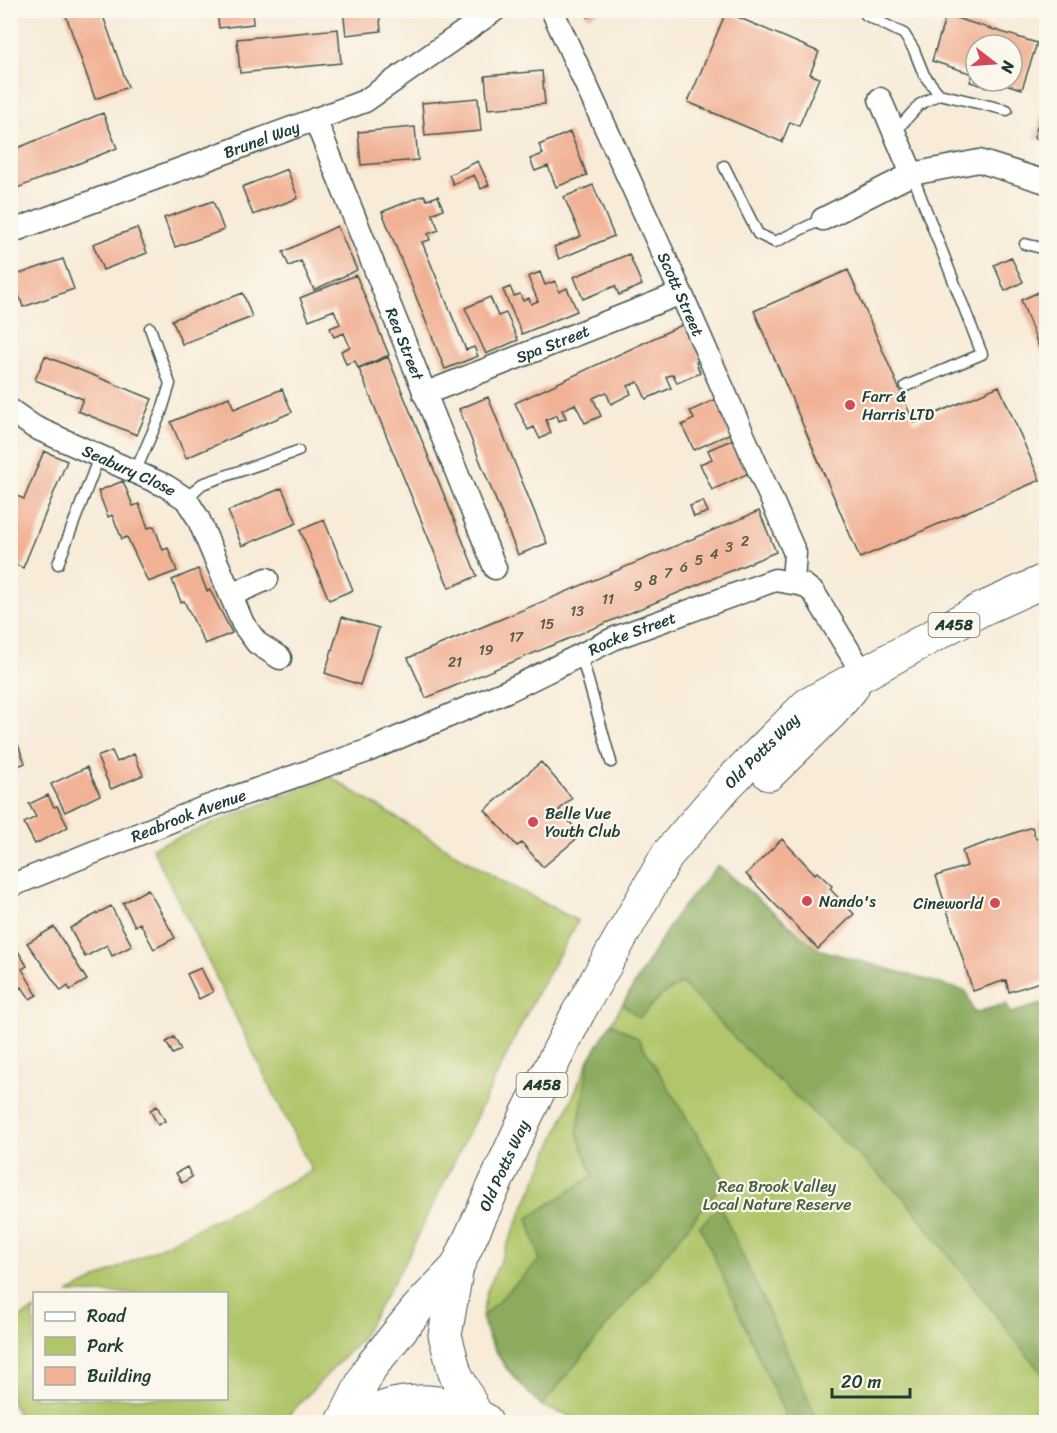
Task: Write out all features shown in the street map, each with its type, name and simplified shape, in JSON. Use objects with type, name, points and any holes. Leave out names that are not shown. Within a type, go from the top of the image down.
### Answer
[{"type":"main road","name":"Old Potts Way","points":[[482,1419],[455,1373],[446,1335],[457,1266],[527,1114],[578,1013],[668,855],[726,786],[807,705],[980,610],[1047,580]]},
{"type":"main road","name":"Old Potts Way","points":[[343,1422],[370,1368],[418,1308],[457,1266]]},
{"type":"main road","name":"A458","points":[[354,1422],[386,1406],[407,1402],[440,1402],[482,1419]]},
{"type":"street","name":"Brunel Way","points":[[10,232],[365,101],[495,10]]},
{"type":"street","name":"Scott Street","points":[[552,10],[681,293],[795,553],[793,582]]},
{"type":"street","points":[[880,99],[912,174]]},
{"type":"street","name":"Rea Street","points":[[315,119],[495,568]]},
{"type":"street","points":[[823,219],[912,174],[979,162],[1047,182]]},
{"type":"street","name":"Spa Street","points":[[424,394],[681,293]]},
{"type":"street","name":"Seabury Close","points":[[10,410],[34,427],[166,486],[186,499],[198,518],[243,624],[257,643],[280,658]]},
{"type":"street","points":[[231,595],[267,579]]},
{"type":"street","name":"Rocke Street","points":[[368,751],[507,692],[615,638],[775,580],[793,582]]},
{"type":"street","points":[[793,582],[804,585],[814,593],[863,674]]},
{"type":"street","name":"Reabrook Avenue","points":[[10,886],[201,809],[368,751]]},
{"type":"lane","points":[[866,15],[903,34],[914,50],[924,75],[939,94],[1007,110]]},
{"type":"lane","points":[[894,133],[920,105],[939,94]]},
{"type":"lane","points":[[724,166],[758,234],[775,242],[823,219]]},
{"type":"lane","points":[[906,386],[982,354],[912,174]]},
{"type":"lane","points":[[1025,244],[1047,249]]},
{"type":"lane","points":[[135,472],[161,413],[170,384],[150,328]]},
{"type":"lane","points":[[186,499],[202,484],[298,451]]},
{"type":"lane","points":[[58,564],[99,457]]},
{"type":"lane","points":[[581,655],[611,762]]},
{"type":"green space","points":[[330,777],[489,874],[578,921],[535,997],[405,1262],[360,1340],[282,1422],[22,1422],[11,1401],[11,1322],[33,1311],[33,1400],[228,1400],[228,1292],[70,1292],[312,1171],[152,848]]},
{"type":"green space","points":[[718,865],[818,949],[966,991],[974,1013],[1006,1004],[1011,1013],[1046,1003],[1046,1379],[904,1198],[742,1046],[682,983],[662,995],[639,1018],[623,1004],[676,915]]},
{"type":"green space","name":"Rea Brook Valley Local Nature Reserve","points":[[676,915],[974,1013],[1006,1004],[1011,1013],[1046,1003],[1046,1422],[584,1422],[542,1406],[505,1367],[489,1340],[482,1317],[486,1293],[589,1060]]},
{"type":"green space","points":[[611,1023],[638,1038],[725,1181],[542,1406],[522,1386],[498,1354],[482,1317],[540,1260],[528,1218],[593,1176],[577,1133],[589,1060]]},
{"type":"green space","points":[[720,1206],[819,1422],[788,1422],[700,1226]]},
{"type":"building","points":[[64,10],[101,10],[128,87],[95,99]]},
{"type":"building","points":[[217,10],[252,10],[253,24],[219,28]]},
{"type":"building","points":[[343,10],[379,10],[381,31],[346,35]]},
{"type":"building","points":[[584,10],[602,10],[588,17]]},
{"type":"building","points":[[726,12],[819,52],[810,74],[819,78],[799,126],[790,122],[782,142],[688,102]]},
{"type":"building","points":[[946,15],[1004,33],[964,33],[964,71],[932,61]]},
{"type":"building","points":[[338,29],[341,63],[240,73],[237,39]]},
{"type":"building","points":[[1024,39],[1037,43],[1024,83]]},
{"type":"building","points":[[542,71],[545,104],[488,109],[485,76]]},
{"type":"building","points":[[1046,95],[1046,142],[1034,138]]},
{"type":"building","points":[[478,98],[481,131],[425,136],[422,103]]},
{"type":"building","points":[[103,113],[117,148],[10,191],[10,151]]},
{"type":"building","points":[[415,127],[418,160],[361,165],[358,132]]},
{"type":"building","points":[[570,132],[587,175],[556,187],[548,166],[535,171],[530,159],[543,154],[539,145]]},
{"type":"building","points":[[478,161],[489,185],[481,189],[474,175],[453,184],[449,175]]},
{"type":"building","points":[[287,169],[298,198],[253,215],[242,187]]},
{"type":"building","points":[[593,185],[614,236],[559,259],[554,247],[581,236],[564,197]]},
{"type":"building","points":[[424,195],[427,200],[438,196],[443,209],[432,214],[439,230],[428,234],[430,240],[422,242],[466,350],[474,347],[478,356],[445,369],[382,212]]},
{"type":"building","points":[[213,201],[224,230],[175,247],[164,218]]},
{"type":"building","points":[[337,226],[357,270],[314,290],[301,261],[289,266],[283,252]]},
{"type":"building","points":[[137,228],[147,253],[103,270],[93,244]]},
{"type":"building","points":[[629,254],[642,285],[619,295],[615,286],[583,299],[574,277]]},
{"type":"building","points":[[1011,257],[1023,282],[1005,291],[994,265]]},
{"type":"building","points":[[63,259],[74,289],[23,307],[13,276]]},
{"type":"building","name":"Farr & Harris LTD","points":[[848,270],[914,423],[999,386],[1040,480],[860,558],[754,311]]},
{"type":"building","points":[[540,272],[545,285],[555,281],[559,292],[567,288],[577,311],[522,334],[503,290],[510,287],[514,296],[520,294],[523,301],[529,298],[531,304],[538,301],[528,277]]},
{"type":"building","points":[[356,275],[389,355],[358,368],[355,361],[346,364],[341,351],[350,347],[344,333],[334,337],[330,328],[340,324],[334,310],[309,320],[300,298]]},
{"type":"building","points":[[1046,289],[1046,366],[1021,300]]},
{"type":"building","points":[[243,293],[252,317],[182,344],[172,320]]},
{"type":"building","points":[[490,297],[498,316],[506,313],[518,340],[486,354],[465,308]]},
{"type":"building","points":[[684,324],[701,359],[696,362],[700,373],[677,383],[673,374],[666,377],[671,388],[646,399],[638,382],[628,386],[631,394],[611,404],[606,392],[593,398],[601,416],[585,423],[575,404],[562,410],[566,418],[559,421],[557,415],[546,420],[551,433],[540,439],[534,427],[528,430],[515,403]]},
{"type":"building","points":[[45,356],[152,399],[137,435],[78,411],[83,399],[35,380]]},
{"type":"building","points":[[388,357],[477,576],[449,588],[359,369]]},
{"type":"building","points":[[282,389],[292,412],[186,458],[171,422],[229,397],[234,409]]},
{"type":"building","points":[[488,397],[547,543],[518,555],[459,409]]},
{"type":"building","points":[[716,399],[731,433],[694,450],[682,425],[694,419],[690,411]]},
{"type":"building","points":[[734,439],[749,473],[712,490],[700,464],[712,459],[708,450]]},
{"type":"building","points":[[44,451],[67,461],[23,568],[10,562],[10,497],[12,494],[24,499]]},
{"type":"building","points":[[123,481],[133,506],[139,504],[148,528],[154,526],[163,550],[168,548],[177,571],[148,582],[127,537],[122,539],[112,515],[108,517],[98,491]]},
{"type":"building","points":[[282,488],[297,523],[242,546],[228,511]]},
{"type":"building","points":[[703,501],[708,512],[694,517],[690,506]]},
{"type":"building","points":[[759,511],[776,552],[426,698],[408,658]]},
{"type":"building","points":[[324,520],[353,590],[329,600],[300,530]]},
{"type":"building","points":[[198,569],[207,591],[210,590],[232,633],[205,644],[184,601],[181,602],[172,580]]},
{"type":"building","points":[[342,617],[379,628],[360,685],[325,673]]},
{"type":"building","points":[[17,742],[25,763],[16,767],[10,745]]},
{"type":"building","points":[[112,751],[117,762],[134,754],[143,775],[111,789],[97,757]]},
{"type":"building","name":"Belle Vue Youth Club","points":[[541,762],[572,798],[559,810],[581,835],[543,867],[522,843],[517,846],[485,810]]},
{"type":"building","points":[[87,767],[100,795],[65,812],[51,784]]},
{"type":"building","points":[[48,795],[54,807],[57,806],[68,827],[35,844],[24,823],[36,817],[29,804]]},
{"type":"building","name":"Cineworld","points":[[1046,814],[1046,980],[1009,992],[1006,980],[973,991],[936,876],[967,866],[962,851],[1032,827],[1036,839],[1040,837],[1039,824]]},
{"type":"building","name":"Nando's","points":[[782,839],[815,874],[817,872],[832,886],[830,889],[854,914],[818,949],[746,874]]},
{"type":"building","points":[[148,889],[175,938],[154,949],[140,923],[135,926],[123,903]]},
{"type":"building","points":[[111,906],[132,946],[112,956],[107,945],[85,957],[70,928]]},
{"type":"building","points":[[54,927],[87,980],[70,990],[68,986],[61,991],[27,943]]},
{"type":"building","points":[[10,938],[27,966],[22,969],[37,995],[30,999],[22,987],[14,992],[10,985]]},
{"type":"building","points":[[201,968],[213,992],[199,999],[187,974]]},
{"type":"building","points":[[174,1037],[181,1050],[173,1054],[166,1042]]},
{"type":"building","points":[[157,1106],[165,1121],[158,1125],[150,1110]]},
{"type":"building","points":[[187,1167],[192,1177],[182,1183],[176,1173]]},
{"type":"place","name":"Farr & Harris LTD","points":[[850,405]]},
{"type":"place","name":"Belle Vue Youth Club","points":[[533,822]]},
{"type":"place","name":"Nando's","points":[[807,901]]},
{"type":"place","name":"Cineworld","points":[[995,903]]}]
